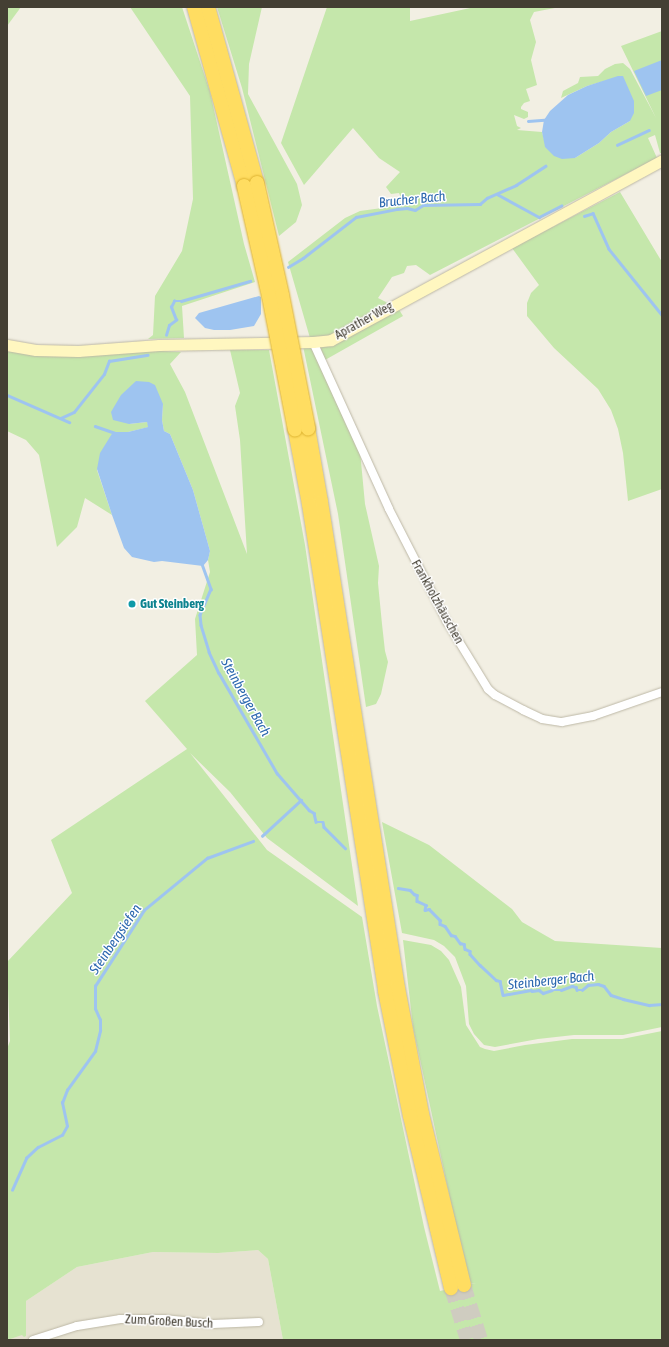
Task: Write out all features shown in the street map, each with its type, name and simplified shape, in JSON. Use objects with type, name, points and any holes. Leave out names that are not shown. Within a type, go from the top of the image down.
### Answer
[{"type":"highway","points":[[194,7],[250,185]]},
{"type":"highway","points":[[208,7],[250,185],[269,296],[301,429],[311,519],[344,692],[392,990],[410,1116],[458,1286]]},
{"type":"street","name":"Aprather Weg","points":[[7,345],[55,351],[159,345],[312,342],[331,340],[662,160]]},
{"type":"street","name":"Frankholzhäuschen","points":[[312,342],[395,523],[447,622],[488,689],[495,695],[542,719],[562,722],[594,716],[662,692]]},
{"type":"street","name":"Zum Großen Busch","points":[[33,1340],[77,1326],[120,1319],[164,1319],[213,1324],[259,1322]]},
{"type":"shaded area","points":[[258,1250],[268,1259],[283,1340],[7,1340],[7,1327],[26,1301],[77,1267],[153,1252],[218,1253]]},
{"type":"green space","points":[[7,7],[21,7],[7,26]]},
{"type":"green space","points":[[130,7],[182,7],[210,92],[244,244],[255,282],[182,306],[184,338],[148,339],[153,335],[155,296],[182,251],[193,199],[190,96]]},
{"type":"green space","points":[[217,7],[262,7],[249,64],[248,94],[297,184],[302,205],[296,222],[279,236],[242,88]]},
{"type":"green space","points":[[327,7],[410,7],[410,21],[475,7],[560,7],[534,12],[530,20],[536,42],[531,60],[537,85],[526,89],[530,101],[524,103],[521,109],[528,112],[528,117],[524,119],[514,115],[517,126],[521,128],[517,130],[542,132],[546,147],[575,158],[599,143],[611,132],[630,121],[622,76],[587,86],[561,98],[563,91],[578,83],[580,77],[598,76],[605,69],[615,64],[623,63],[630,69],[656,118],[621,46],[662,31],[662,153],[660,153],[655,135],[648,138],[657,158],[430,275],[416,265],[407,266],[404,273],[392,277],[378,298],[398,308],[403,316],[325,360],[360,451],[365,504],[379,566],[378,583],[385,651],[388,662],[381,694],[376,704],[366,707],[338,514],[303,346],[310,338],[288,262],[345,218],[360,211],[404,205],[399,193],[391,194],[386,187],[400,172],[379,158],[353,128],[304,185],[281,143]]},
{"type":"green space","points":[[620,192],[662,262],[662,489],[628,501],[623,453],[618,429],[611,410],[598,389],[554,348],[527,316],[527,303],[531,293],[539,285],[512,248]]},
{"type":"green space","points":[[7,349],[143,350],[181,352],[170,364],[185,392],[247,554],[240,440],[235,406],[240,393],[230,350],[269,350],[305,545],[358,906],[267,838],[230,792],[190,753],[267,850],[362,917],[377,1006],[424,1227],[440,1291],[476,1283],[469,1284],[413,1027],[403,940],[431,945],[441,951],[449,960],[461,987],[466,1025],[480,1047],[485,1049],[494,1051],[525,1045],[572,1039],[622,1039],[662,1031],[662,1340],[283,1340],[268,1259],[258,1250],[218,1253],[153,1252],[77,1267],[26,1301],[26,1336],[24,1337],[22,1335],[7,1340],[7,1049],[10,1041],[7,962],[72,893],[51,840],[187,749],[145,701],[197,655],[195,619],[210,572],[208,560],[210,551],[193,490],[170,434],[164,431],[162,420],[163,404],[129,424],[147,422],[149,427],[128,432],[113,432],[97,470],[112,515],[85,498],[77,527],[57,547],[39,455],[26,440],[7,431]]},
{"type":"green space","points":[[382,822],[429,845],[512,909],[522,922],[555,941],[662,948],[662,1027],[623,1035],[574,1035],[538,1039],[495,1047],[484,1045],[474,1034],[469,1024],[466,986],[455,957],[444,946],[434,940],[402,933]]},
{"type":"water","points":[[662,60],[662,90],[646,96],[634,71]]},
{"type":"water","points":[[618,76],[623,76],[634,101],[634,113],[630,121],[611,132],[599,143],[575,158],[562,159],[554,156],[545,147],[542,132],[544,120],[550,111],[568,95],[587,86]]},
{"type":"water","points":[[259,296],[261,297],[261,314],[254,326],[230,330],[214,330],[205,328],[195,318],[199,313]]},
{"type":"water","points":[[136,381],[149,382],[155,385],[163,404],[162,420],[164,431],[170,434],[193,490],[210,551],[208,560],[203,566],[162,561],[154,562],[132,557],[124,548],[112,515],[97,469],[100,453],[113,432],[128,432],[148,427],[147,422],[129,424],[113,420],[111,412],[121,395]]},
{"type":"waterway","points":[[528,121],[544,120]]},
{"type":"waterway","name":"Brucher Bach","points":[[617,145],[649,130]]},
{"type":"waterway","name":"Brucher Bach","points":[[288,267],[303,258],[356,217],[397,209],[407,208],[415,210],[423,205],[480,204],[487,198],[516,185],[545,166]]},
{"type":"waterway","points":[[497,194],[539,217],[561,206]]},
{"type":"waterway","points":[[584,216],[593,213],[609,249],[662,315]]},
{"type":"waterway","name":"Brucher Bach","points":[[166,335],[169,325],[176,320],[171,307],[174,301],[181,301],[250,281]]},
{"type":"waterway","name":"Brucher Bach","points":[[61,418],[74,412],[104,374],[109,361],[148,355]]},
{"type":"waterway","name":"Brucher Bach","points":[[7,395],[69,422]]},
{"type":"waterway","name":"Steinberger Bach","points":[[95,426],[115,433]]},
{"type":"waterway","name":"Steinberger Bach","points":[[202,564],[211,589],[200,615],[201,625],[209,652],[219,673],[277,773],[309,810],[314,813],[316,822],[323,822],[324,827],[345,848]]},
{"type":"waterway","name":"Steinbergsiefen","points":[[262,836],[301,800]]},
{"type":"waterway","name":"Steinbergsiefen","points":[[12,1190],[26,1158],[38,1147],[62,1135],[67,1126],[62,1103],[67,1090],[95,1051],[100,1031],[100,1020],[95,1009],[95,986],[144,910],[207,858],[253,841]]},
{"type":"waterway","name":"Steinberger Bach","points":[[398,888],[410,890],[417,895],[417,901],[426,905],[425,910],[429,909],[440,920],[440,924],[445,926],[451,935],[455,936],[460,943],[464,944],[465,949],[470,951],[470,954],[480,965],[496,980],[500,981],[503,995],[531,990],[539,990],[543,993],[552,990],[561,990],[572,986],[576,987],[577,990],[582,990],[588,985],[598,984],[604,986],[611,995],[623,999],[649,1005],[662,1004]]},
{"type":"tunnel","points":[[464,1285],[481,1340]]},
{"type":"tunnel","points":[[451,1288],[467,1340]]},
{"type":"place","name":"Gut Steinberg","points":[[132,604]]}]
